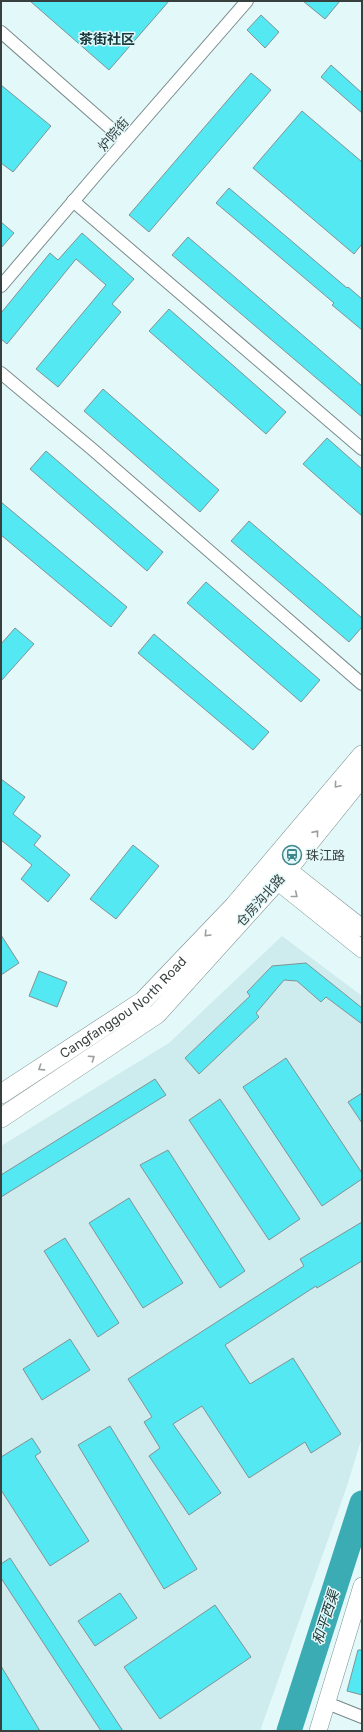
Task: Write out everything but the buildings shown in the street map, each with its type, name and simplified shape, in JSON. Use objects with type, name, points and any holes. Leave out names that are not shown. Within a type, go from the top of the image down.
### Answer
[{"type":"main road","name":"仓房沟北路","points":[[276,870],[362,755]]},
{"type":"main road","name":"仓房沟北路","points":[[1,1094],[143,1001],[234,906],[276,870],[362,777]]},
{"type":"main road","name":"Cangfanggou North Road","points":[[1,1118],[157,1014],[276,870]]},
{"type":"street","name":"炉院街","points":[[1,286],[247,1]]},
{"type":"street","points":[[1,32],[125,141]]},
{"type":"street","points":[[73,201],[362,449]]},
{"type":"street","points":[[1,373],[92,449],[362,684]]},
{"type":"street","points":[[276,870],[362,928]]},
{"type":"street","points":[[276,870],[362,949]]},
{"type":"street","points":[[318,1731],[362,1586]]},
{"type":"street","points":[[327,1703],[362,1717]]},
{"type":"shaded area","points":[[282,936],[362,996],[362,1437],[346,1489],[260,1731],[1,1731],[1,1146],[169,1043]]},
{"type":"waterway","name":"和平西渠","points":[[289,1731],[362,1503]]},
{"type":"place","name":"珠江路","points":[[292,855]]},
{"type":"district","name":"茶街社区","points":[[107,38]]}]
